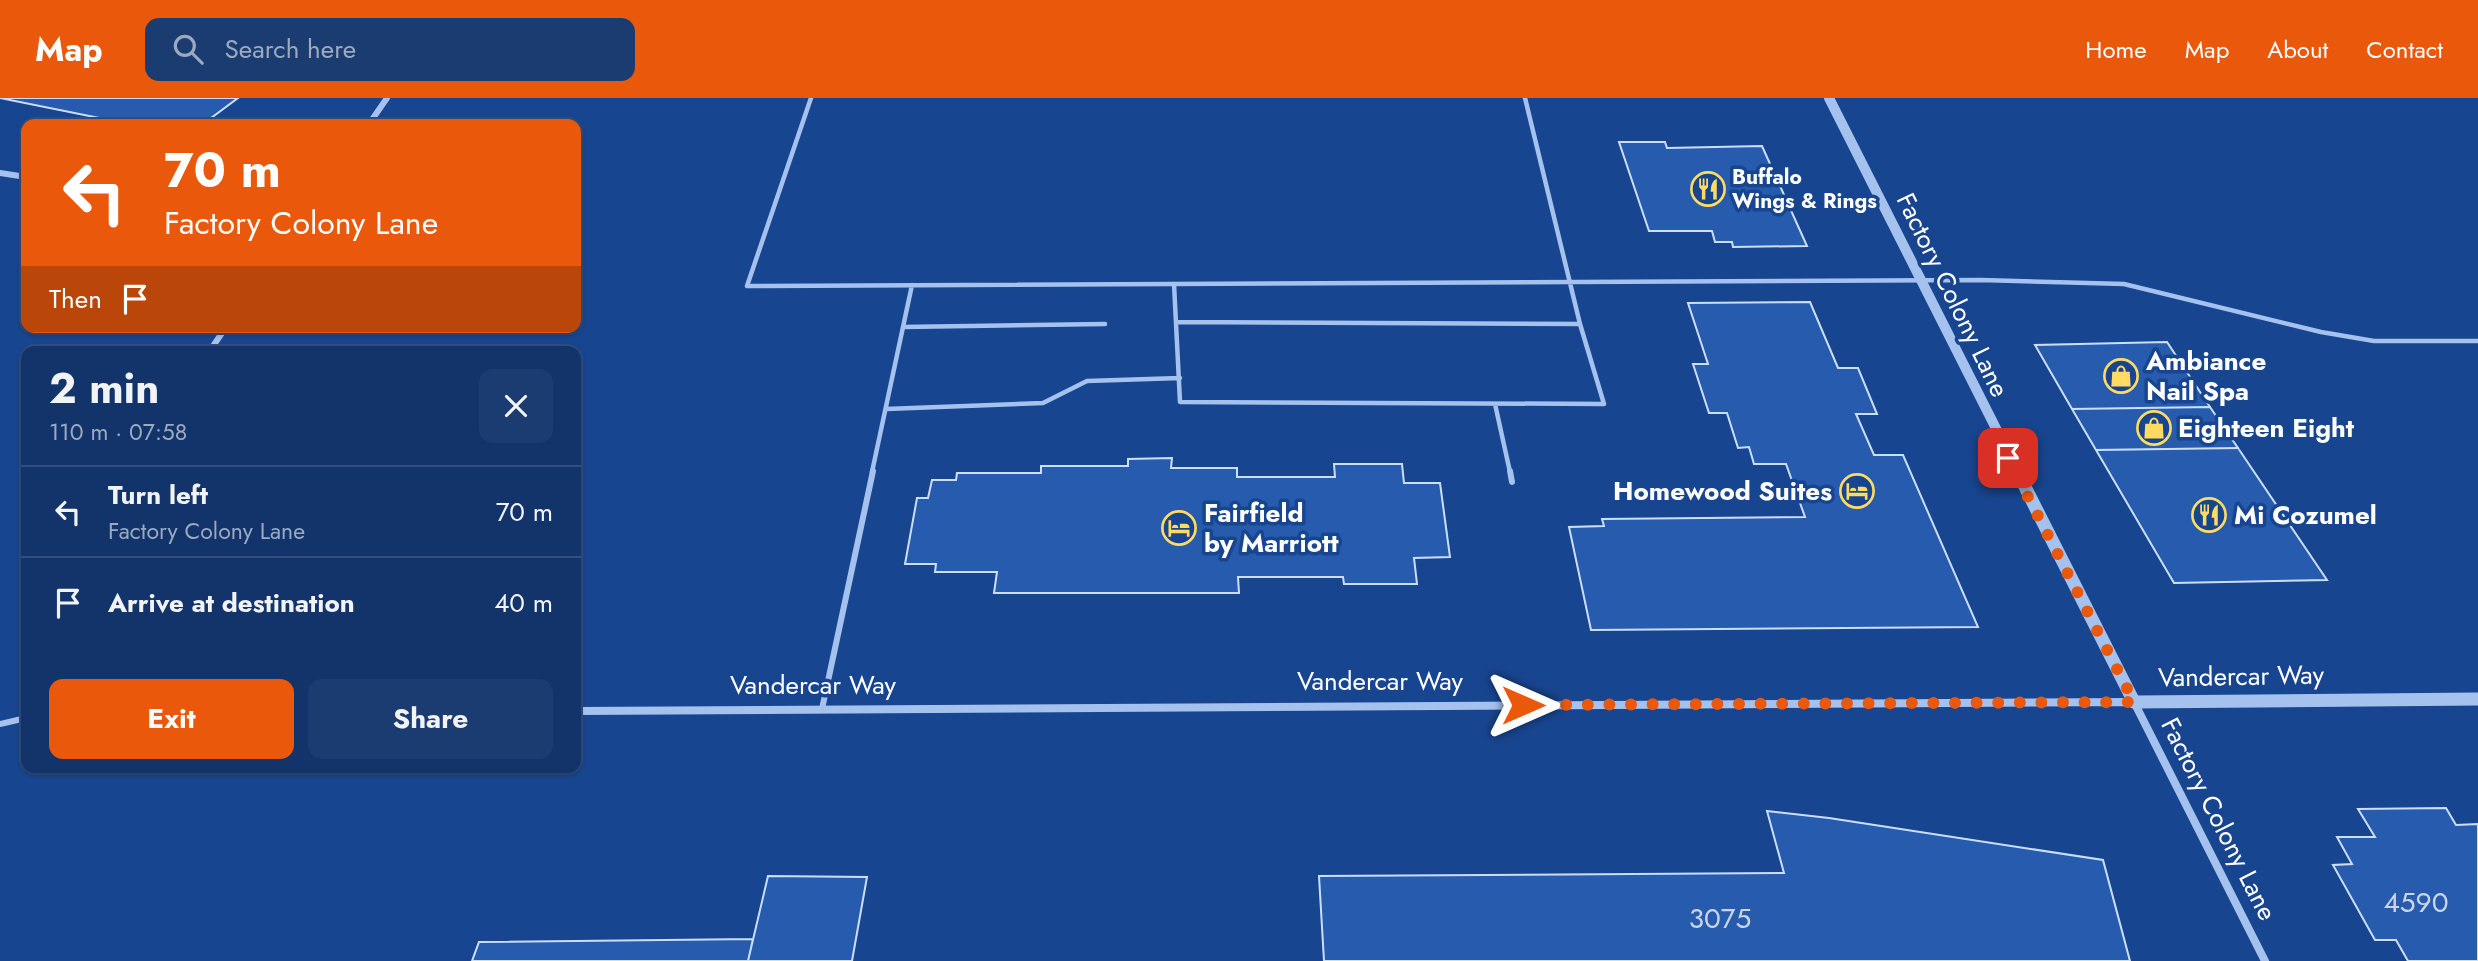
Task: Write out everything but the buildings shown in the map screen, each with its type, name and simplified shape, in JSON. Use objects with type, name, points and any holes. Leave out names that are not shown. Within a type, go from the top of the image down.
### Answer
[{"type":"street","points":[[372,119],[387,98]]},
{"type":"street","name":"Factory Colony Lane","points":[[1829,98],[2265,961]]},
{"type":"street","points":[[0,173],[21,176]]},
{"type":"street","name":"Vandercar Way","points":[[581,711],[2478,699]]},
{"type":"lane","points":[[811,98],[747,286],[1922,281],[2124,284],[2321,332],[2374,341],[2478,341]]},
{"type":"lane","points":[[1174,284],[1181,402],[1604,404],[1569,282],[1525,98]]},
{"type":"lane","points":[[822,709],[912,285]]},
{"type":"lane","points":[[1176,322],[1580,324]]},
{"type":"lane","points":[[903,327],[1105,324]]},
{"type":"lane","points":[[886,409],[1043,403],[1087,382],[1180,378]]},
{"type":"lane","points":[[1495,404],[1512,482]]},
{"type":"lane","points":[[0,724],[21,719]]},
{"type":"place","name":"Buffalo Wings & Rings","points":[[1708,189]]},
{"type":"place","name":"Ambiance Nail Spa","points":[[2121,376]]},
{"type":"place","name":"Eighteen Eight","points":[[2154,428]]},
{"type":"place","name":"Homewood Suites","points":[[1857,491]]},
{"type":"place","name":"Mi Cozumel","points":[[2209,515]]},
{"type":"place","name":"Fairfield by Marriott","points":[[1179,528]]},
{"type":"route","points":[[1523,705],[2134,702],[2106,643],[2008,458]]}]
